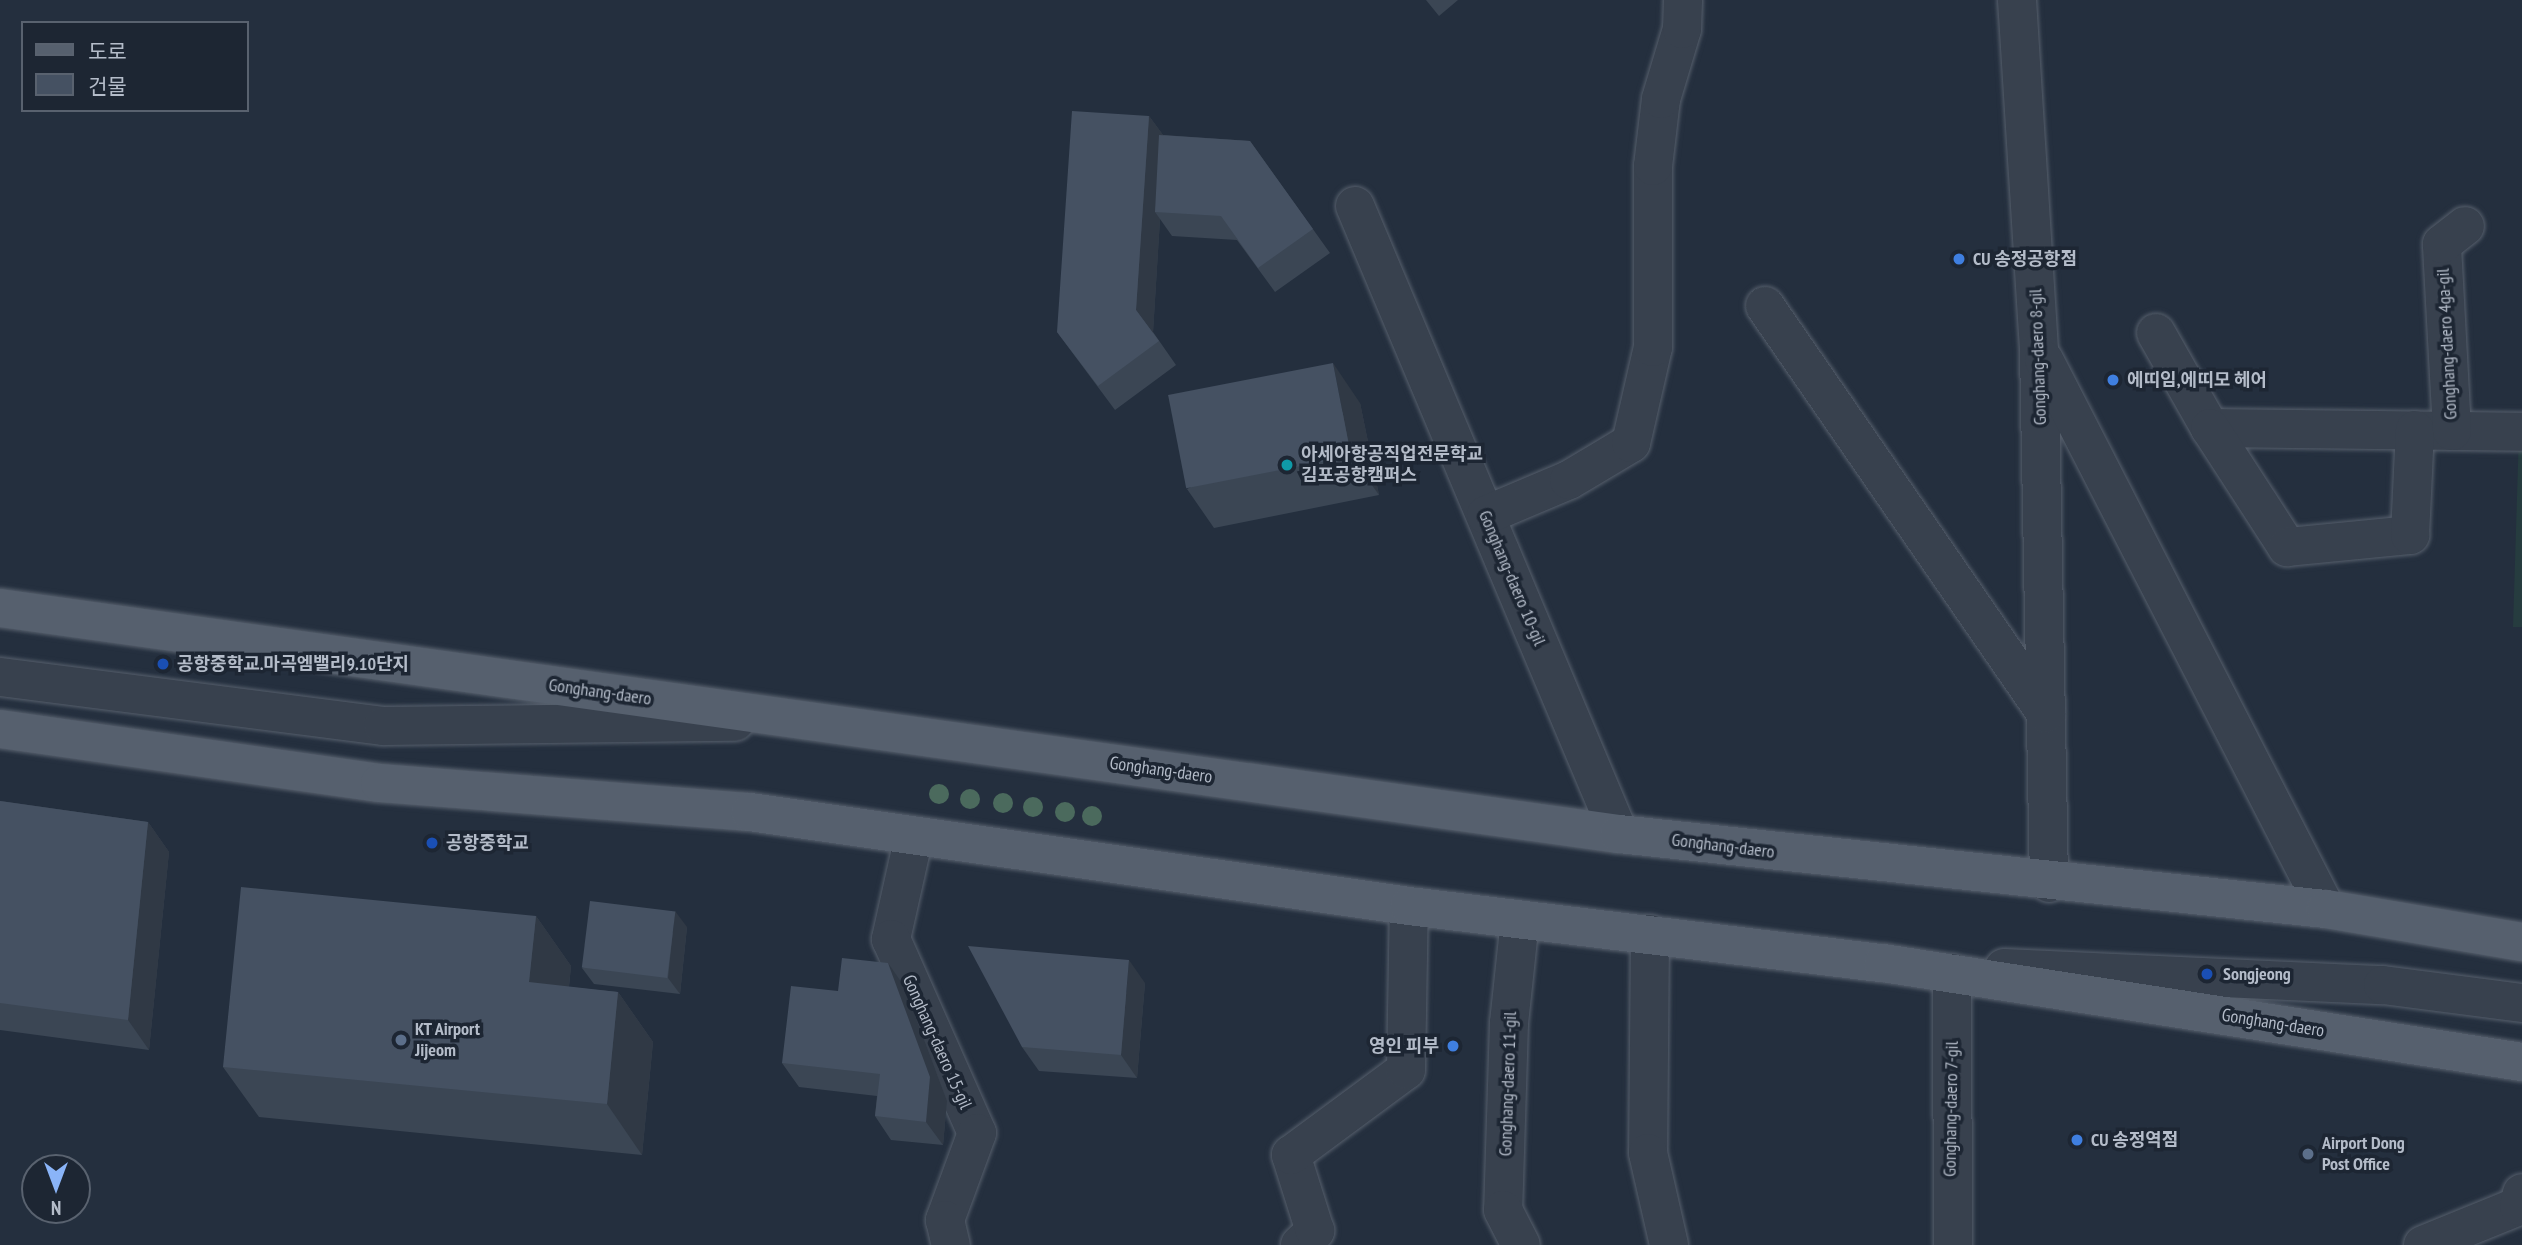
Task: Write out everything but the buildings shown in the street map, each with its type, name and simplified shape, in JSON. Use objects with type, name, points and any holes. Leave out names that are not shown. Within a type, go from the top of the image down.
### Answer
[{"type":"main road","name":"Gonghang-daero","points":[[0,608],[1619,834],[2049,883],[2326,909],[2522,942]]},
{"type":"main road","name":"Gonghang-daero","points":[[0,729],[380,783],[750,812],[1409,906],[1883,963],[2522,1062]]},
{"type":"street","points":[[1486,515],[1569,480],[1631,443],[1653,347],[1653,166],[1661,99],[1682,29],[1683,0]]},
{"type":"street","name":"Gonghang-daero 8-gil","points":[[2017,0],[2039,351],[2049,883]]},
{"type":"street","name":"Gonghang-daero 10-gil","points":[[1356,206],[1619,834]]},
{"type":"street","name":"Gonghang-daero 4ga-gil","points":[[2156,333],[2210,428],[2287,547],[2410,535],[2434,431],[2442,244],[2465,226]]},
{"type":"street","points":[[1765,306],[2046,714]]},
{"type":"street","points":[[2039,351],[2326,909]]},
{"type":"street","name":"Gonghang-daero 4ga-gil","points":[[2210,428],[2522,432]]},
{"type":"street","points":[[0,677],[383,726],[811,722]]},
{"type":"street","name":"Gonghang-daero 15-gil","points":[[914,836],[891,939],[977,1133],[945,1220],[951,1245]]},
{"type":"street","points":[[1300,1245],[1315,1231],[1291,1155],[1406,1070],[1409,906]]},
{"type":"street","name":"Gonghang-daero 11-gil","points":[[1520,920],[1509,1023],[1503,1210],[1521,1245]]},
{"type":"street","points":[[1650,934],[1648,1153],[1669,1245]]},
{"type":"street","points":[[1883,963],[2383,985],[2522,1003]]},
{"type":"street","name":"Gonghang-daero 7-gil","points":[[1952,973],[1953,1245]]},
{"type":"street","points":[[2423,1245],[2519,1206],[2522,1193]]},
{"type":"green space","points":[[2519,432],[2522,432],[2522,627],[2513,627]]},
{"type":"place","name":"CU 송정공항점","points":[[1959,259]]},
{"type":"place","name":"에띠임,에띠모 헤어","points":[[2113,380]]},
{"type":"place","name":"아세아항공직업전문학교 김포공항캠퍼스","points":[[1287,465]]},
{"type":"place","name":"공항중학교.마곡엠밸리9.10단지","points":[[163,664]]},
{"type":"place","name":"공항중학교","points":[[432,843]]},
{"type":"place","name":"Songjeong","points":[[2207,974]]},
{"type":"place","name":"KT Airport Jijeom","points":[[401,1040]]},
{"type":"place","name":"영인 피부","points":[[1453,1046]]},
{"type":"place","name":"CU 송정역점","points":[[2077,1140]]},
{"type":"place","name":"Airport Dong Post Office","points":[[2308,1154]]}]
